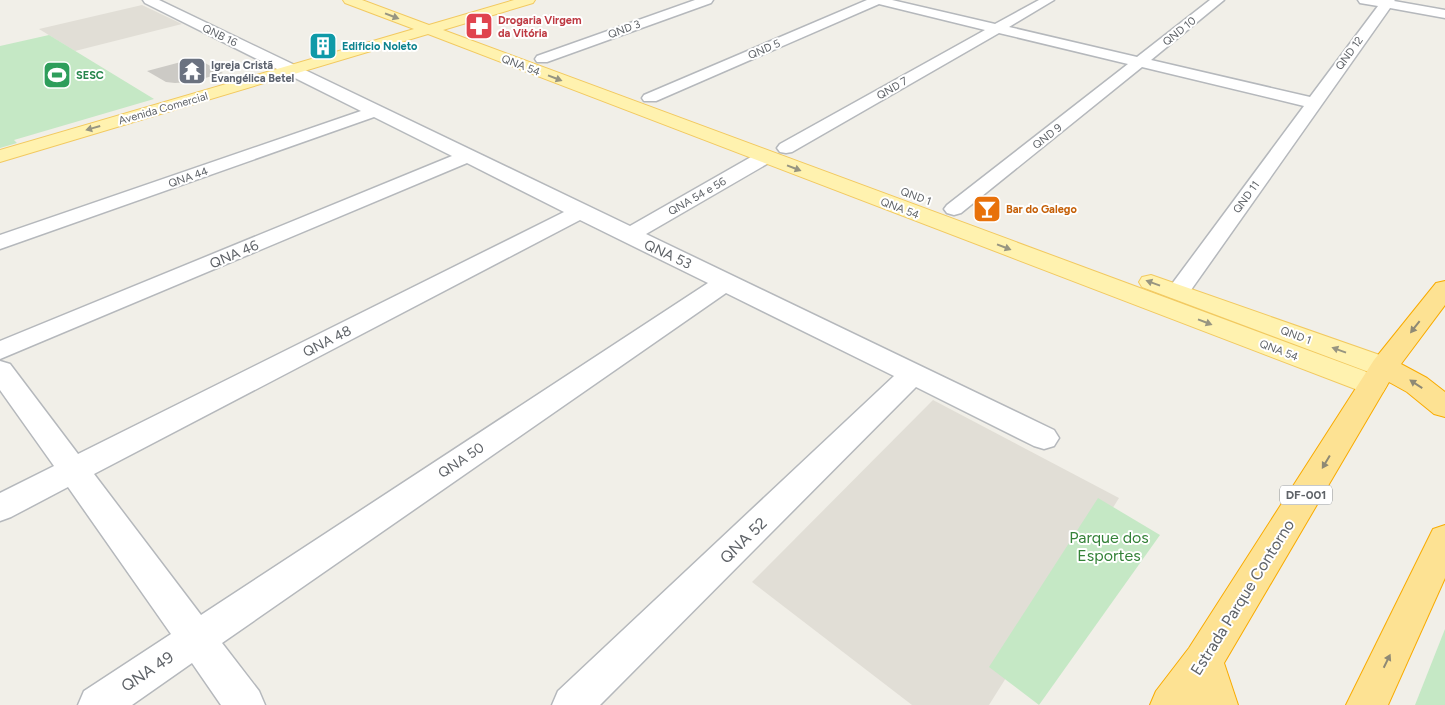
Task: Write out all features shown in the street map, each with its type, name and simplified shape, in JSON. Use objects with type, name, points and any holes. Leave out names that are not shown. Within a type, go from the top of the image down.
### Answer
[{"type":"highway","name":"Estrada Parque Contorno","points":[[1171,705],[1203,661],[1378,376],[1445,288]]},
{"type":"highway","points":[[1378,376],[1417,384],[1445,407]]},
{"type":"highway","points":[[1367,705],[1445,539]]},
{"type":"highway","points":[[1203,661],[1217,705]]},
{"type":"main road","points":[[381,0],[650,98],[706,127]]},
{"type":"main road","name":"Avenida Comercial","points":[[0,156],[528,0]]},
{"type":"main road","name":"QNA 54","points":[[358,1],[428,30],[683,126],[706,127],[1378,376]]},
{"type":"main road","points":[[480,50],[486,46],[500,44]]},
{"type":"main road","name":"QND 1","points":[[706,127],[711,130],[727,127],[775,152],[954,210],[1178,292],[1252,329]]},
{"type":"street","points":[[153,2],[177,0]]},
{"type":"street","name":"QND 3","points":[[542,59],[706,0]]},
{"type":"street","points":[[877,0],[1314,103]]},
{"type":"street","name":"QND 5","points":[[650,98],[877,0]]},
{"type":"street","points":[[998,28],[1048,0]]},
{"type":"street","name":"QND 10","points":[[1141,62],[1218,0]]},
{"type":"street","points":[[1364,0],[1387,1],[1445,12]]},
{"type":"street","name":"QND 12","points":[[1314,103],[1387,1]]},
{"type":"street","name":"QNB 16","points":[[153,2],[291,70]]},
{"type":"street","name":"QND 7","points":[[775,152],[998,28]]},
{"type":"street","name":"QND 9","points":[[954,210],[1141,62]]},
{"type":"street","name":"QNA 53","points":[[291,70],[1044,438]]},
{"type":"street","name":"QND 11","points":[[1178,292],[1314,103]]},
{"type":"street","name":"QNA 44","points":[[0,242],[376,111]]},
{"type":"street","name":"QNA 54 e 56","points":[[628,236],[775,152]]},
{"type":"street","name":"QNA 46","points":[[0,351],[468,156]]},
{"type":"street","name":"QNA 48","points":[[0,508],[579,212]]},
{"type":"street","name":"QNA 50","points":[[196,638],[726,282]]},
{"type":"street","points":[[0,370],[245,705]]},
{"type":"street","name":"QNA 52","points":[[572,705],[914,374]]},
{"type":"street","name":"QNA 49","points":[[98,705],[196,638]]},
{"type":"shaded area","points":[[142,5],[182,24],[75,51],[39,29]]},
{"type":"shaded area","points":[[933,400],[1119,498],[989,705],[912,705],[752,582]]},
{"type":"green space","name":"SESC","points":[[49,35],[154,99],[14,140],[17,143],[0,148],[0,46]]},
{"type":"green space","name":"Parque dos Esportes","points":[[1098,498],[1160,535],[1039,705],[989,667]]},
{"type":"green space","points":[[1445,629],[1445,705],[1415,705]]},
{"type":"building","name":"Igreja Cristã Evangélica Betel","points":[[196,58],[223,73],[191,82],[175,83],[166,82],[147,71]]},
{"type":"place","name":"Drogaria Virgem da Vitória","points":[[479,26]]},
{"type":"place","name":"Edificio Noleto","points":[[323,46]]},
{"type":"place","name":"Igreja Cristã Evangélica Betel","points":[[192,71]]},
{"type":"place","name":"SESC","points":[[57,75]]},
{"type":"place","name":"Bar do Galego","points":[[987,209]]}]
